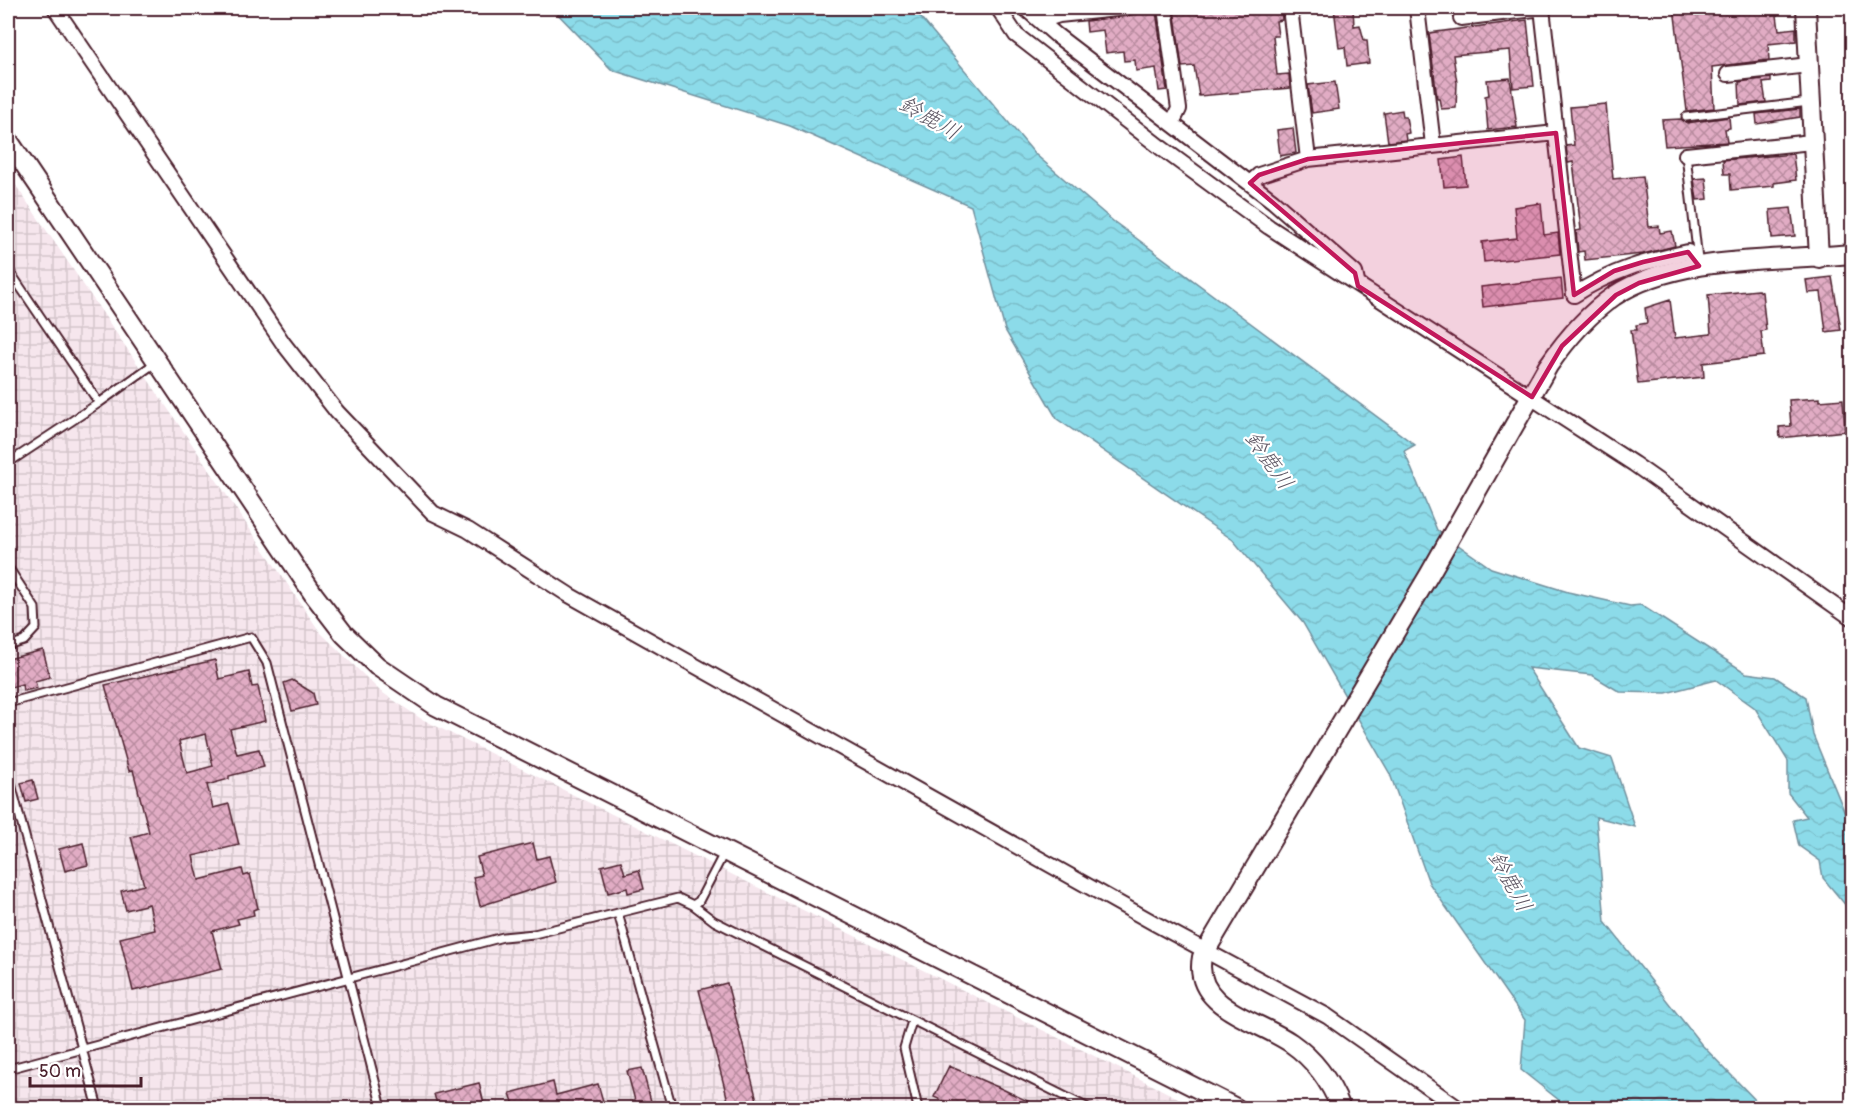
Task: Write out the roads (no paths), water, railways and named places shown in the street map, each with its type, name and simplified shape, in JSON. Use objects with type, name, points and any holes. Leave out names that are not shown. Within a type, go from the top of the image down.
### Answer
[{"type":"street","points":[[55,8],[283,343],[337,412],[433,513],[468,530],[569,595],[1154,923],[1207,946],[1327,1016],[1458,1108]]},
{"type":"street","points":[[998,8],[1017,35],[1160,147],[1269,227],[1528,403],[1634,464],[1852,618]]},
{"type":"street","points":[[1025,8],[1250,183],[1355,273],[1358,286]]},
{"type":"street","points":[[1040,21],[1059,15],[1126,8]]},
{"type":"street","points":[[1165,8],[1179,109],[1172,123]]},
{"type":"street","points":[[1290,8],[1308,159]]},
{"type":"street","points":[[1417,8],[1433,145]]},
{"type":"street","points":[[1461,18],[1542,8],[1574,295],[1614,271],[1643,262],[1688,252],[1699,266]]},
{"type":"street","points":[[1806,8],[1819,258]]},
{"type":"street","points":[[1728,74],[1809,65]]},
{"type":"street","points":[[1250,183],[1259,175],[1308,159],[1556,133]]},
{"type":"street","points":[[8,140],[151,366],[314,596],[344,634],[377,666],[436,706],[722,858],[1236,1108]]},
{"type":"street","points":[[1686,155],[1812,142]]},
{"type":"street","points":[[1341,1108],[1329,1082],[1291,1043],[1214,999],[1205,988],[1199,970],[1207,946],[1548,366],[1562,346],[1602,305],[1639,283],[1699,266],[1852,254]]},
{"type":"lane","points":[[1686,117],[1810,102]]},
{"type":"lane","points":[[1686,155],[1699,266]]},
{"type":"lane","points":[[8,269],[99,403]]},
{"type":"lane","points":[[8,463],[151,366]]},
{"type":"lane","points":[[8,567],[35,608],[36,628],[24,641],[8,646]]},
{"type":"lane","points":[[8,703],[251,638],[267,663],[381,1108]]},
{"type":"lane","points":[[8,773],[98,1108]]},
{"type":"lane","points":[[696,903],[722,858]]},
{"type":"lane","points":[[8,1069],[503,937],[534,934],[678,898],[696,903],[714,921],[1088,1108]]},
{"type":"lane","points":[[618,913],[672,1108]]},
{"type":"lane","points":[[912,1021],[904,1048],[918,1108]]},
{"type":"water","name":"鈴鹿川","points":[[552,8],[909,8],[917,13],[1035,154],[1113,221],[1415,445],[1404,451],[1437,530],[1491,568],[1568,592],[1630,606],[1641,605],[1746,673],[1775,677],[1806,697],[1813,735],[1852,830],[1852,913],[1823,878],[1820,861],[1799,846],[1793,820],[1807,817],[1788,793],[1788,761],[1755,708],[1716,680],[1666,693],[1620,692],[1592,675],[1528,668],[1579,748],[1612,758],[1635,827],[1596,817],[1605,922],[1701,1044],[1763,1108],[1569,1108],[1521,1070],[1525,1020],[1429,883],[1390,774],[1303,623],[1233,540],[1057,419],[1005,330],[971,206],[790,126],[612,70]]}]
